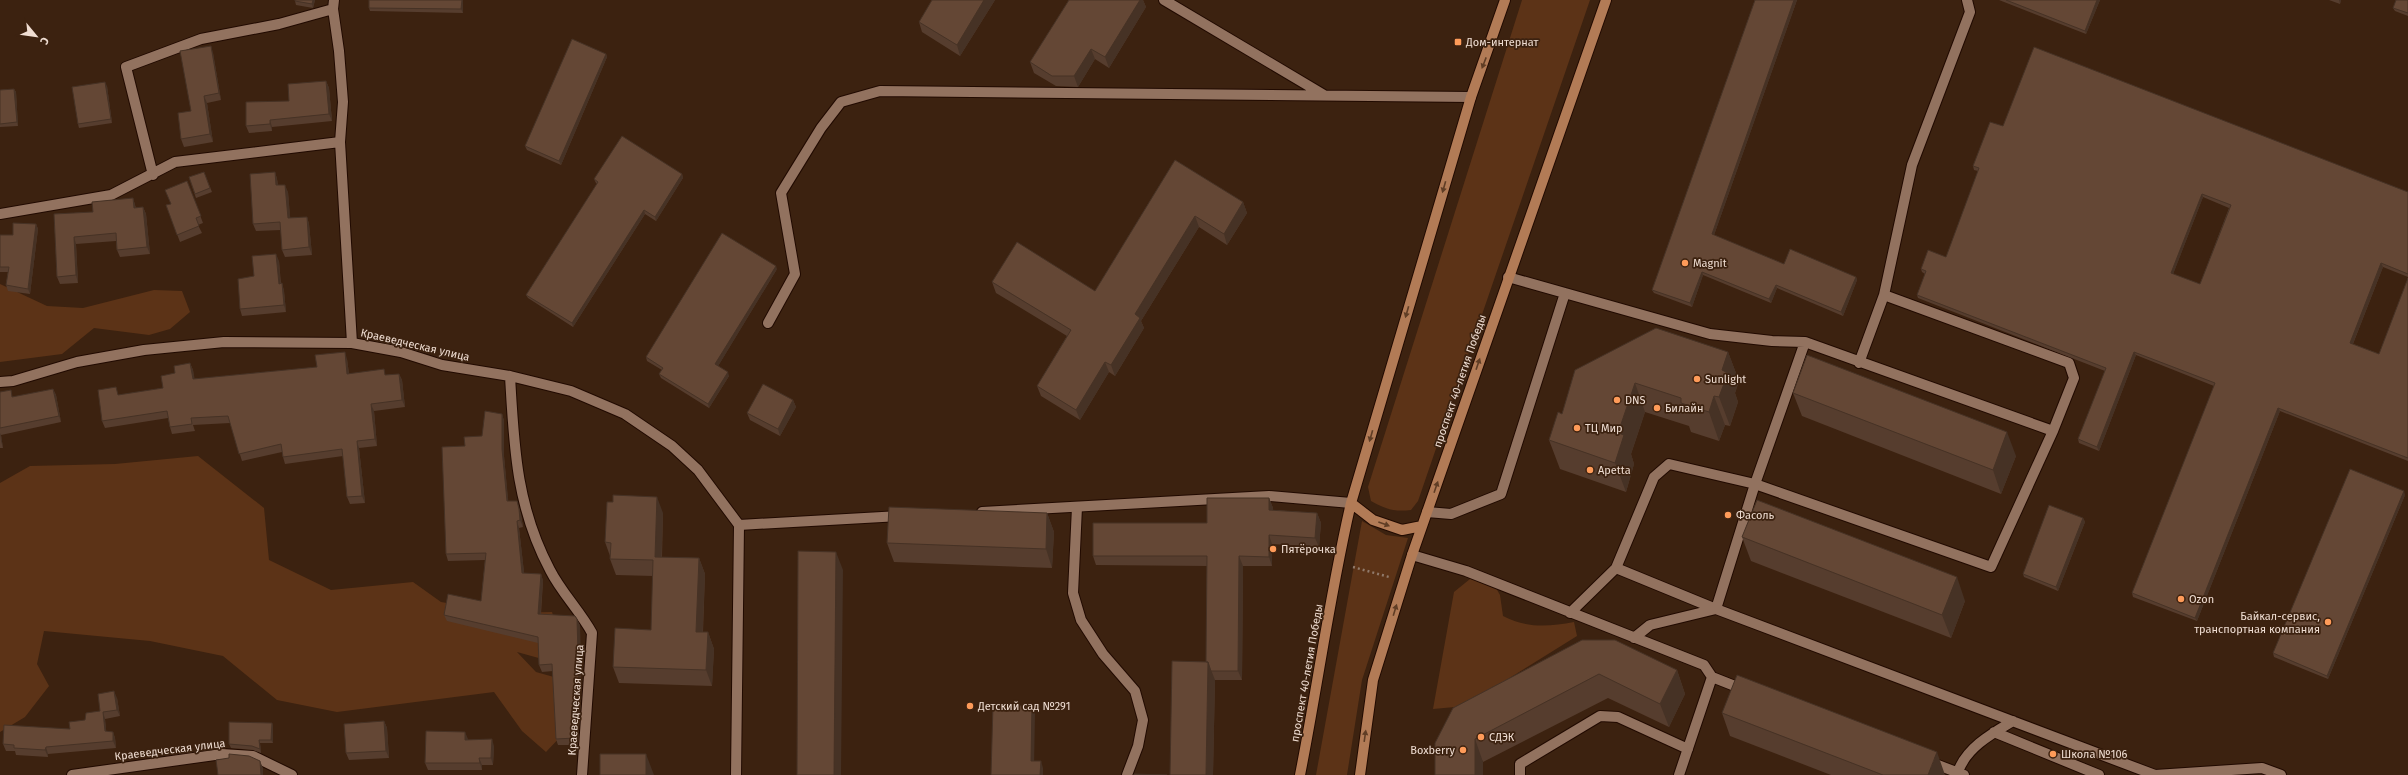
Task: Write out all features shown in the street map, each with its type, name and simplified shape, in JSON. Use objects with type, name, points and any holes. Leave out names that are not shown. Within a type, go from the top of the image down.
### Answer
[{"type":"main road","name":"проспект 40-летия Победы","points":[[1300,775],[1320,675],[1337,563],[1351,503],[1471,97],[1506,0]]},
{"type":"main road","name":"проспект 40-летия Победы","points":[[1360,775],[1373,680],[1412,555],[1606,0]]},
{"type":"main road","points":[[1351,503],[1373,520],[1402,530],[1422,526]]},
{"type":"street","points":[[1164,0],[1324,95]]},
{"type":"street","points":[[1859,363],[1884,295],[1912,165],[1970,12],[1967,0]]},
{"type":"street","name":"Краеведческая улица","points":[[153,175],[126,67],[200,39],[279,24],[333,5],[339,51],[343,102],[340,142],[352,343]]},
{"type":"street","points":[[768,323],[795,274],[781,193],[821,128],[841,102],[880,91],[1471,97]]},
{"type":"street","points":[[0,214],[111,195],[153,175],[175,162],[340,142]]},
{"type":"street","points":[[1508,277],[1710,334],[1772,341],[1805,342],[1859,363],[2053,431]]},
{"type":"street","points":[[1427,512],[1451,514],[1501,494],[1565,293]]},
{"type":"street","points":[[1570,613],[1616,568],[1654,477],[1669,464],[1755,484],[1991,567],[2053,431],[2074,378],[2068,363],[1884,295]]},
{"type":"street","name":"Краеведческая улица","points":[[0,382],[13,381],[77,362],[144,350],[224,342],[352,343],[401,352],[442,365],[510,376],[515,464],[529,527],[550,572],[582,615],[592,633],[582,775]]},
{"type":"street","points":[[1716,609],[1755,484],[1805,342]]},
{"type":"street","points":[[510,376],[571,391],[625,414],[672,446],[698,470],[739,525],[736,775]]},
{"type":"street","points":[[968,512],[1269,496],[1351,503]]},
{"type":"street","points":[[1077,507],[1073,593],[1081,620],[1102,654],[1135,691],[1143,720],[1138,746],[1127,775]]},
{"type":"street","points":[[739,525],[914,515]]},
{"type":"street","points":[[1412,555],[1466,571],[1704,665],[1712,677],[1757,694]]},
{"type":"street","points":[[1616,568],[1716,609],[2155,775],[2262,768],[2281,775]]},
{"type":"street","points":[[1634,638],[1650,626],[1716,609]]},
{"type":"street","points":[[1679,775],[1712,677]]},
{"type":"street","points":[[1520,775],[1520,764],[1600,716],[1618,717],[1688,749]]},
{"type":"street","points":[[1920,758],[1961,774],[1963,758],[1994,732],[2013,721]]},
{"type":"street","points":[[1994,732],[2099,775]]},
{"type":"street","name":"Краеведческая улица","points":[[72,775],[110,772],[222,754],[253,756],[292,775]]},
{"type":"path","points":[[1337,563],[1404,581]]},
{"type":"shaded area","points":[[1522,0],[1590,0],[1418,501],[1411,510],[1400,511],[1390,509],[1371,501],[1368,487]]},
{"type":"shaded area","points":[[0,284],[47,306],[83,308],[154,290],[182,291],[190,312],[170,329],[149,335],[94,328],[62,354],[0,362]]},
{"type":"shaded area","points":[[198,456],[264,508],[269,560],[331,590],[413,582],[441,602],[505,613],[552,612],[564,649],[553,662],[517,652],[536,672],[561,679],[563,734],[546,752],[522,731],[494,692],[337,712],[277,700],[223,656],[150,641],[44,631],[37,664],[49,686],[25,717],[0,732],[0,483],[30,466],[115,464]]},
{"type":"shaded area","points":[[1362,521],[1386,535],[1408,538],[1362,680],[1347,775],[1316,775]]},
{"type":"shaded area","points":[[1470,579],[1492,581],[1500,595],[1503,616],[1520,623],[1537,625],[1555,625],[1574,622],[1577,636],[1500,684],[1455,707],[1433,709],[1454,592]]},
{"type":"building","points":[[295,0],[313,0],[312,4]]},
{"type":"building","points":[[369,0],[462,0],[461,9],[369,8]]},
{"type":"building","points":[[932,0],[984,0],[957,45],[919,22]]},
{"type":"building","points":[[1069,0],[1140,0],[1105,57],[1091,49],[1074,76],[1052,76],[1030,62]]},
{"type":"building","points":[[1755,0],[1794,0],[1712,234],[1784,264],[1790,249],[1856,277],[1841,312],[1776,285],[1769,299],[1702,272],[1690,303],[1652,290]]},
{"type":"building","points":[[2006,0],[2097,0],[2085,31]]},
{"type":"building","points":[[2396,0],[2408,0],[2408,13],[2393,8]]},
{"type":"building","points":[[572,39],[606,54],[559,161],[525,146]]},
{"type":"building","points":[[211,46],[219,93],[204,96],[210,134],[181,139],[178,113],[191,111],[180,51]]},
{"type":"building","points":[[2034,47],[2408,192],[2408,274],[2381,263],[2350,343],[2379,354],[2408,278],[2408,458],[2278,408],[2195,618],[2132,593],[2215,383],[2134,352],[2097,447],[2078,439],[2106,368],[1917,295],[1926,271],[1921,269],[1928,250],[1946,257],[1979,168],[1973,166],[1990,122],[2003,126]],"holes":[[[2202,194],[2231,205],[2200,284],[2171,273]]]},
{"type":"building","points":[[326,81],[329,114],[270,120],[270,124],[246,126],[246,102],[289,101],[288,84]]},
{"type":"building","points":[[105,82],[111,119],[78,124],[72,87]]},
{"type":"building","points":[[14,89],[17,122],[0,124],[0,90]]},
{"type":"building","points":[[622,136],[682,174],[655,217],[644,210],[572,323],[526,295],[598,182],[594,179]]},
{"type":"building","points":[[1175,160],[1243,202],[1224,234],[1195,216],[1135,314],[1140,318],[1111,365],[1105,362],[1076,410],[1037,386],[1071,330],[992,282],[1017,242],[1095,291]]},
{"type":"building","points":[[204,172],[210,188],[195,194],[189,177]]},
{"type":"building","points":[[275,172],[276,185],[285,185],[288,218],[307,217],[309,247],[282,250],[280,222],[253,224],[250,174]]},
{"type":"building","points":[[187,181],[201,216],[196,218],[199,226],[177,235],[166,205],[171,204],[165,190]]},
{"type":"building","points":[[133,198],[134,208],[143,207],[147,247],[117,250],[116,233],[74,237],[76,275],[57,277],[54,214],[93,212],[92,202]]},
{"type":"building","points":[[13,223],[36,224],[28,289],[6,285],[9,267],[0,267],[0,235],[13,235]]},
{"type":"building","points":[[722,233],[776,266],[715,364],[728,372],[708,404],[659,374],[663,368],[646,357]]},
{"type":"building","points":[[276,254],[279,284],[282,283],[284,305],[240,309],[238,279],[254,276],[252,256]]},
{"type":"building","points":[[1656,328],[1728,352],[1722,370],[1728,373],[1719,397],[1714,396],[1709,412],[1681,403],[1681,398],[1635,383],[1618,433],[1624,435],[1615,463],[1549,440],[1558,412],[1562,414],[1575,370]]},
{"type":"building","points":[[345,352],[347,374],[384,369],[385,375],[399,374],[402,400],[371,404],[375,439],[357,441],[362,496],[347,497],[342,449],[283,457],[281,444],[239,454],[228,416],[191,418],[192,424],[170,427],[167,411],[102,421],[98,390],[116,387],[118,395],[163,388],[161,376],[175,373],[174,366],[190,363],[193,379],[317,367],[315,355]]},
{"type":"building","points":[[1807,355],[2007,432],[1993,470],[1793,393]]},
{"type":"building","points":[[763,384],[793,400],[778,429],[747,413]]},
{"type":"building","points":[[53,389],[59,416],[0,428],[0,392],[11,390],[12,397]]},
{"type":"building","points":[[485,411],[502,414],[502,449],[507,501],[517,501],[519,509],[520,520],[517,521],[522,573],[541,574],[538,614],[575,616],[577,619],[579,688],[575,738],[556,739],[552,664],[539,665],[538,637],[444,615],[448,594],[481,601],[486,553],[446,554],[442,447],[465,446],[464,437],[482,436]]},
{"type":"building","points":[[2350,469],[2404,491],[2327,676],[2273,653]]},
{"type":"building","points":[[613,495],[657,497],[655,557],[699,558],[696,632],[708,632],[706,670],[613,667],[615,628],[651,630],[653,560],[610,559],[611,543],[605,542],[607,502],[613,502]]},
{"type":"building","points":[[1207,498],[1269,498],[1269,510],[1317,513],[1315,538],[1269,535],[1269,557],[1239,556],[1238,671],[1211,671],[1208,662],[1206,662],[1207,556],[1093,556],[1093,523],[1207,523]]},
{"type":"building","points":[[1757,500],[1957,577],[1942,615],[1742,537]]},
{"type":"building","points":[[2049,505],[2083,518],[2056,587],[2023,574]]},
{"type":"building","points":[[889,507],[1047,513],[1046,549],[887,543]]},
{"type":"building","points":[[798,551],[836,552],[834,775],[797,775]]},
{"type":"building","points":[[1582,640],[1615,640],[1677,670],[1660,704],[1599,674],[1475,739],[1475,775],[1435,775],[1435,743],[1453,708]]},
{"type":"building","points":[[1172,661],[1208,662],[1206,775],[1170,775]]},
{"type":"building","points":[[1737,675],[1937,752],[1928,775],[1883,775],[1722,713]]},
{"type":"building","points":[[114,691],[117,710],[103,712],[105,731],[113,732],[113,741],[46,747],[45,750],[14,748],[14,745],[3,744],[4,725],[70,729],[69,722],[85,720],[86,713],[100,711],[98,694]]},
{"type":"building","points":[[993,705],[1032,706],[1031,761],[1041,761],[1040,775],[991,775]]},
{"type":"building","points":[[384,721],[386,751],[346,753],[344,724]]},
{"type":"building","points":[[229,722],[272,723],[271,740],[259,740],[260,749],[252,746],[229,744]]},
{"type":"building","points":[[426,731],[465,732],[465,740],[492,739],[491,758],[479,758],[480,763],[425,763]]},
{"type":"building","points":[[229,754],[249,756],[260,761],[261,775],[218,775],[216,760],[229,758]]},
{"type":"building","points":[[600,754],[646,754],[646,775],[600,775]]},
{"type":"building","points":[[1134,774],[1167,775],[1134,775]]},
{"type":"place","name":"Дом-интернат","points":[[1458,42]]},
{"type":"place","name":"Magnit","points":[[1685,263]]},
{"type":"place","name":"Sunlight","points":[[1697,379]]},
{"type":"place","name":"DNS","points":[[1617,400]]},
{"type":"place","name":"Билайн","points":[[1657,408]]},
{"type":"place","name":"ТЦ Мир","points":[[1577,428]]},
{"type":"place","name":"Apetta","points":[[1590,470]]},
{"type":"place","name":"Фасоль","points":[[1728,515]]},
{"type":"place","name":"Пятёрочка","points":[[1273,549]]},
{"type":"place","name":"Ozon","points":[[2181,599]]},
{"type":"place","name":"Байкал-сервис, транспортная компания","points":[[2328,622]]},
{"type":"place","name":"Детский сад №291","points":[[970,706]]},
{"type":"place","name":"СДЭК","points":[[1481,737]]},
{"type":"place","name":"Boxberry","points":[[1463,750]]},
{"type":"place","name":"Школа №106","points":[[2053,754]]}]
